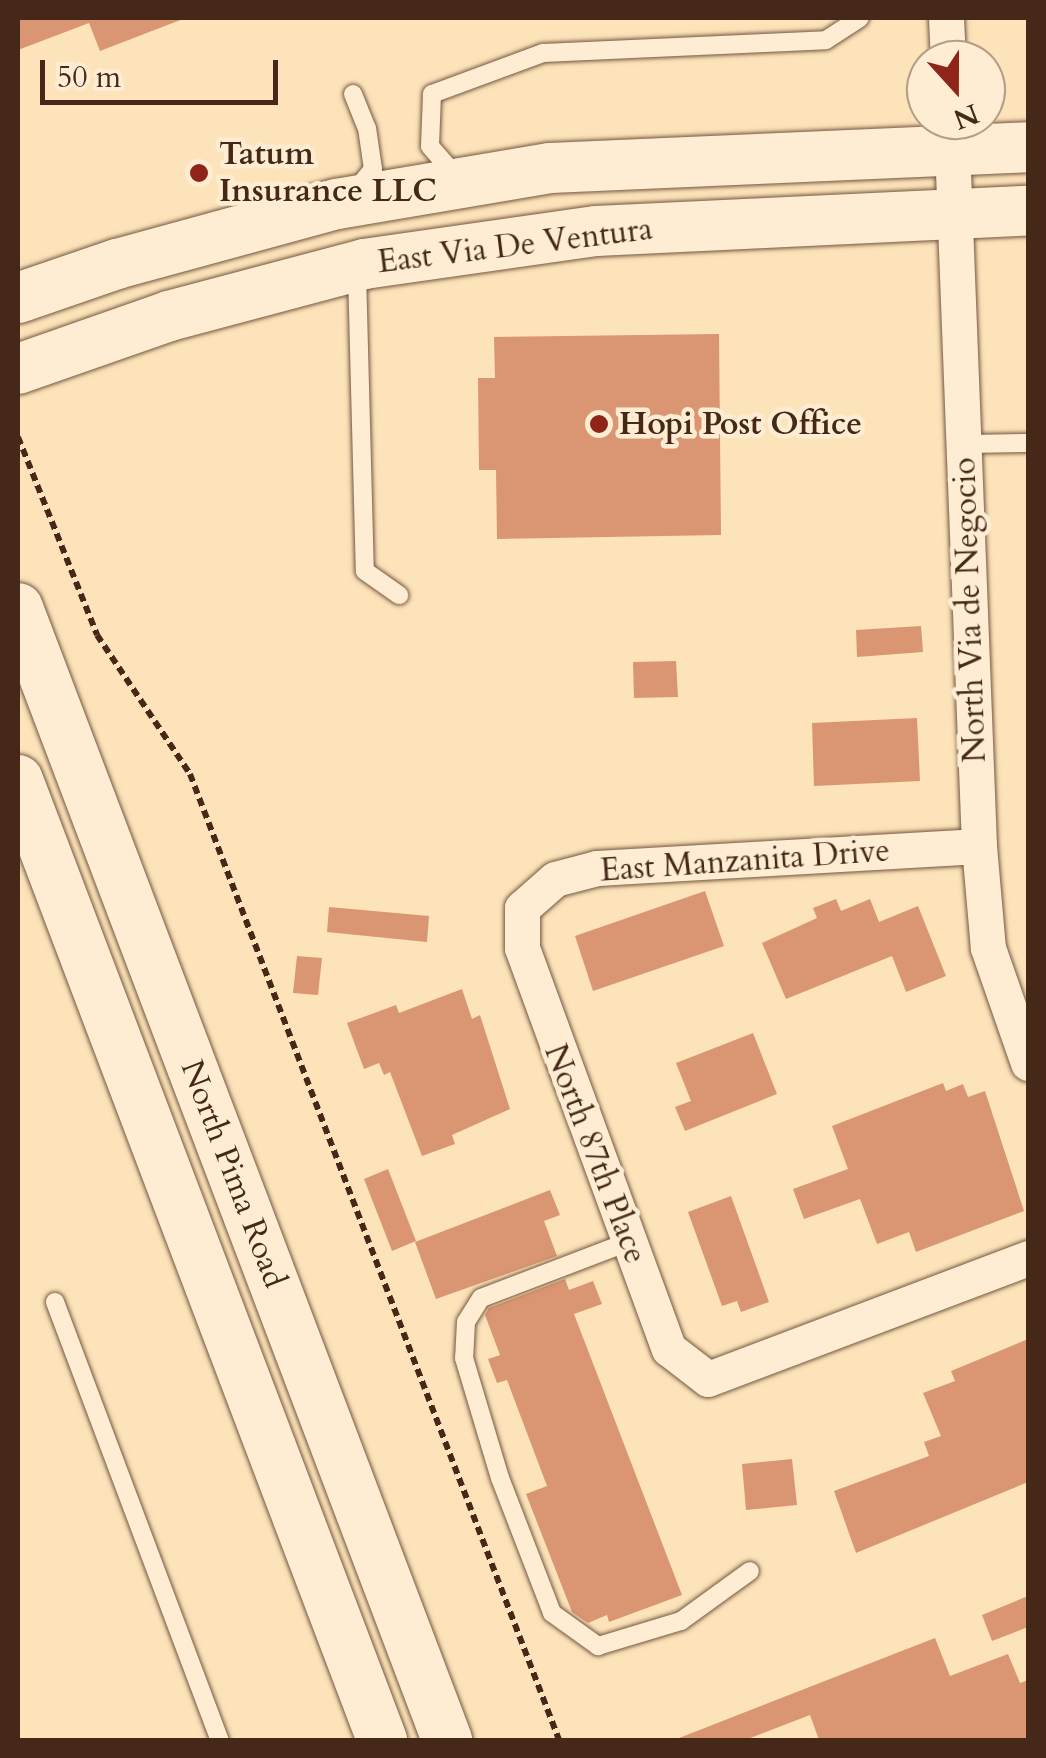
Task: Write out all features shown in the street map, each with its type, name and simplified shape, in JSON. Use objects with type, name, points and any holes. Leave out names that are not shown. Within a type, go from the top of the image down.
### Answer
[{"type":"main road","name":"East Via De Ventura","points":[[18,298],[117,264],[336,204],[550,168],[906,139]]},
{"type":"main road","name":"East Via De Ventura","points":[[984,140],[1028,147]]},
{"type":"main road","name":"East Via De Ventura","points":[[18,368],[169,316],[357,266],[596,231],[1028,210]]},
{"type":"main road","name":"North Pima Road","points":[[18,608],[447,1740]]},
{"type":"main road","name":"North Pima Road","points":[[18,780],[382,1740]]},
{"type":"main road","points":[[374,1548],[392,1674],[417,1740]]},
{"type":"street","name":"North Via de Negocio","points":[[952,140],[979,846],[988,948],[1028,1063]]},
{"type":"street","name":"East Manzanita Drive","points":[[522,908],[555,879],[598,868],[979,846]]},
{"type":"street","name":"North 87th Place","points":[[522,908],[522,948],[537,1000],[669,1349],[708,1379],[1028,1258]]},
{"type":"lane","points":[[466,182],[438,162],[430,146],[432,94],[543,54],[826,40],[853,28],[860,18]]},
{"type":"lane","points":[[336,204],[373,169],[367,128],[353,94]]},
{"type":"lane","points":[[357,266],[365,571],[399,595]]},
{"type":"lane","points":[[964,444],[1028,443]]},
{"type":"lane","points":[[628,1242],[481,1298],[466,1322],[464,1358],[500,1478],[552,1613],[598,1646],[681,1621],[750,1571]]},
{"type":"lane","points":[[55,1302],[220,1740]]},
{"type":"path","points":[[18,437],[98,635],[190,774],[559,1740]]},
{"type":"building","points":[[18,18],[183,19],[100,51],[89,23],[18,50]]},
{"type":"building","name":"Hopi Post Office","points":[[719,334],[721,535],[497,539],[496,470],[479,470],[478,378],[495,378],[494,337]]},
{"type":"building","points":[[921,626],[923,652],[857,657],[856,630]]},
{"type":"building","points":[[676,661],[678,697],[634,698],[633,662]]},
{"type":"building","points":[[917,718],[920,781],[814,786],[812,723]]},
{"type":"building","points":[[705,891],[724,946],[593,991],[575,936]]},
{"type":"building","points":[[836,899],[841,911],[870,899],[879,922],[918,906],[946,976],[906,992],[892,956],[786,999],[762,943],[817,918],[813,908]]},
{"type":"building","points":[[329,907],[429,916],[427,942],[327,932]]},
{"type":"building","points":[[297,956],[322,958],[318,995],[293,993]]},
{"type":"building","points":[[462,989],[472,1019],[480,1015],[510,1109],[452,1135],[455,1144],[422,1156],[390,1072],[384,1075],[379,1063],[364,1069],[347,1023],[396,1005],[399,1013]]},
{"type":"building","points":[[753,1033],[777,1094],[685,1131],[675,1107],[691,1101],[676,1063]]},
{"type":"building","points":[[943,1083],[946,1091],[963,1084],[968,1097],[985,1091],[1024,1211],[916,1252],[909,1232],[877,1244],[860,1199],[804,1219],[793,1189],[848,1169],[832,1126]]},
{"type":"building","points":[[388,1169],[416,1241],[392,1251],[364,1179]]},
{"type":"building","points":[[550,1190],[560,1215],[544,1221],[557,1256],[436,1299],[415,1242]]},
{"type":"building","points":[[731,1196],[769,1302],[741,1312],[737,1301],[722,1306],[688,1212]]},
{"type":"building","points":[[565,1279],[569,1290],[593,1281],[602,1304],[574,1314],[682,1595],[609,1622],[607,1615],[588,1623],[572,1612],[526,1494],[547,1486],[507,1380],[497,1383],[488,1359],[500,1355],[485,1315],[489,1308]]},
{"type":"building","points":[[1028,1339],[1028,1482],[856,1553],[834,1491],[929,1456],[924,1442],[941,1436],[923,1393],[955,1381],[951,1371]]},
{"type":"building","points":[[792,1459],[797,1505],[746,1510],[742,1464]]},
{"type":"building","points":[[1028,1596],[1028,1627],[992,1641],[982,1615]]},
{"type":"building","points":[[935,1638],[950,1676],[1008,1654],[1020,1683],[1028,1680],[1028,1740],[819,1740],[810,1715],[745,1740],[674,1740]]},
{"type":"place","name":"Tatum Insurance LLC","points":[[199,173]]},
{"type":"place","name":"Hopi Post Office","points":[[599,424]]}]
